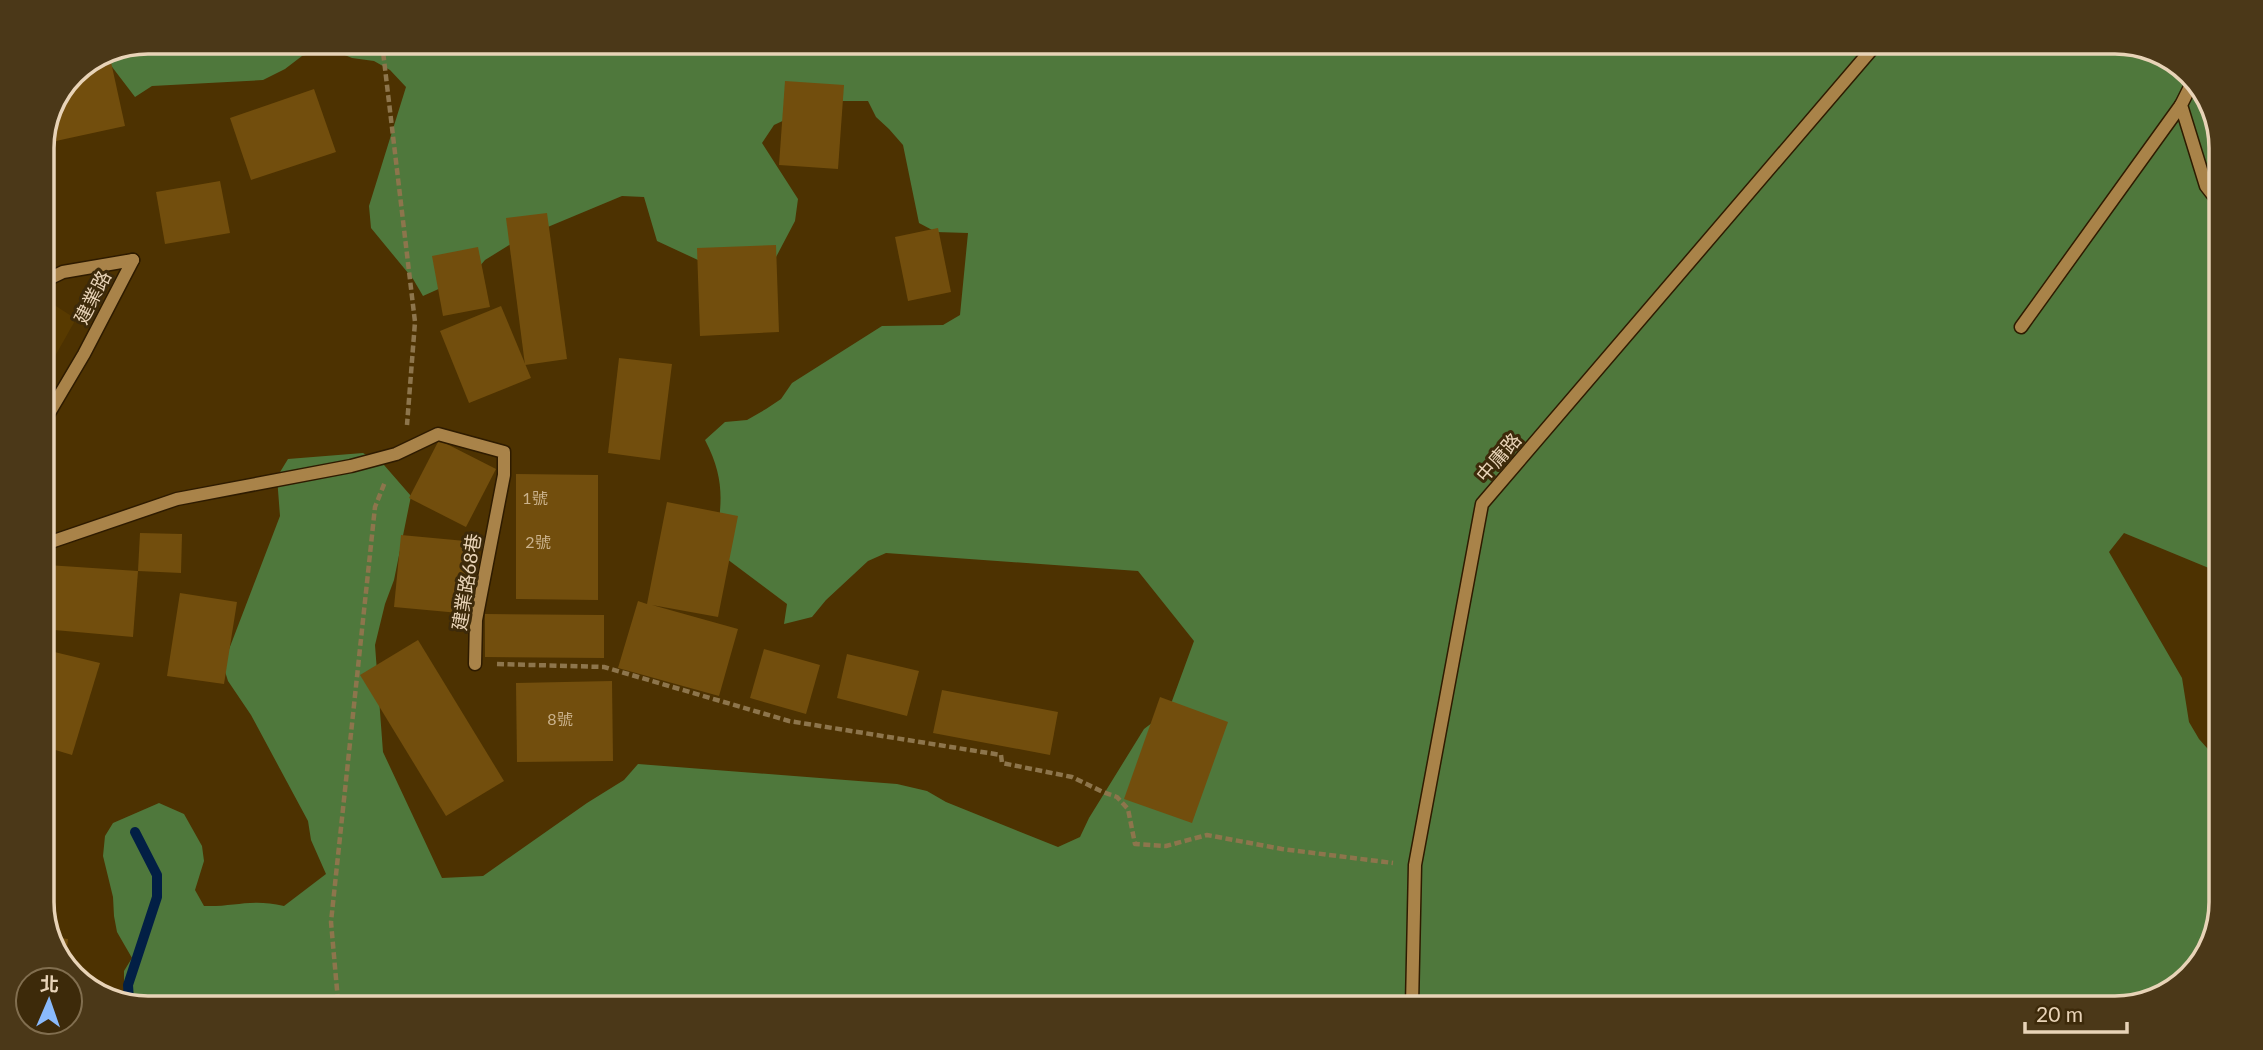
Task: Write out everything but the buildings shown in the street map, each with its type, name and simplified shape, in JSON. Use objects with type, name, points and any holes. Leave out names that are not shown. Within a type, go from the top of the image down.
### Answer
[{"type":"street","name":"中庸路","points":[[1412,996],[1415,865],[1482,504],[1868,54]]},
{"type":"street","points":[[2021,327],[2188,90]]},
{"type":"street","points":[[2180,105],[2209,190]]},
{"type":"street","name":"建業路","points":[[54,276],[63,272],[133,260],[54,405]]},
{"type":"street","name":"建業路68巷","points":[[54,541],[177,499],[351,466],[396,454],[438,434],[504,452],[504,475],[475,620],[475,664]]},
{"type":"path","points":[[338,996],[331,922],[375,507],[406,432],[415,323],[383,54]]},
{"type":"path","points":[[475,664],[604,667],[789,721],[1001,755],[1002,763],[1072,777],[1117,797],[1128,809],[1135,844],[1166,846],[1207,835],[1282,849],[1415,865]]},
{"type":"shaded area","points":[[54,305],[76,319],[54,358]]},
{"type":"green space","points":[[148,54],[310,54],[302,56],[285,69],[263,80],[152,86],[135,97],[109,63]]},
{"type":"green space","points":[[342,54],[2115,54],[2151,61],[2172,74],[2189,91],[2204,118],[2209,142],[2209,568],[2124,533],[2109,552],[2182,678],[2189,722],[2209,750],[2209,902],[2202,938],[2189,959],[2167,980],[2145,991],[2115,996],[148,996],[124,992],[124,971],[132,958],[117,932],[113,897],[103,856],[105,836],[113,823],[159,803],[184,814],[202,846],[204,861],[195,890],[204,906],[252,903],[284,906],[326,874],[311,840],[308,821],[251,715],[228,681],[223,665],[280,516],[277,477],[288,459],[363,453],[384,465],[411,496],[394,580],[375,645],[383,752],[442,878],[483,876],[624,780],[638,764],[897,784],[927,791],[946,802],[1058,847],[1080,837],[1144,729],[1161,716],[1172,701],[1194,641],[1138,571],[886,553],[868,561],[826,600],[812,617],[784,624],[787,604],[715,550],[720,507],[719,482],[717,469],[705,440],[725,422],[747,420],[766,409],[781,399],[792,383],[882,326],[943,325],[960,315],[968,233],[936,232],[919,223],[903,145],[876,117],[868,101],[811,101],[791,117],[774,125],[762,143],[798,199],[795,221],[775,259],[741,280],[657,241],[644,197],[622,196],[519,239],[485,260],[474,273],[423,296],[413,279],[371,228],[369,206],[406,87],[390,70],[374,61]]},
{"type":"waterway","points":[[129,994],[128,985],[157,897],[157,875],[135,832]]}]
